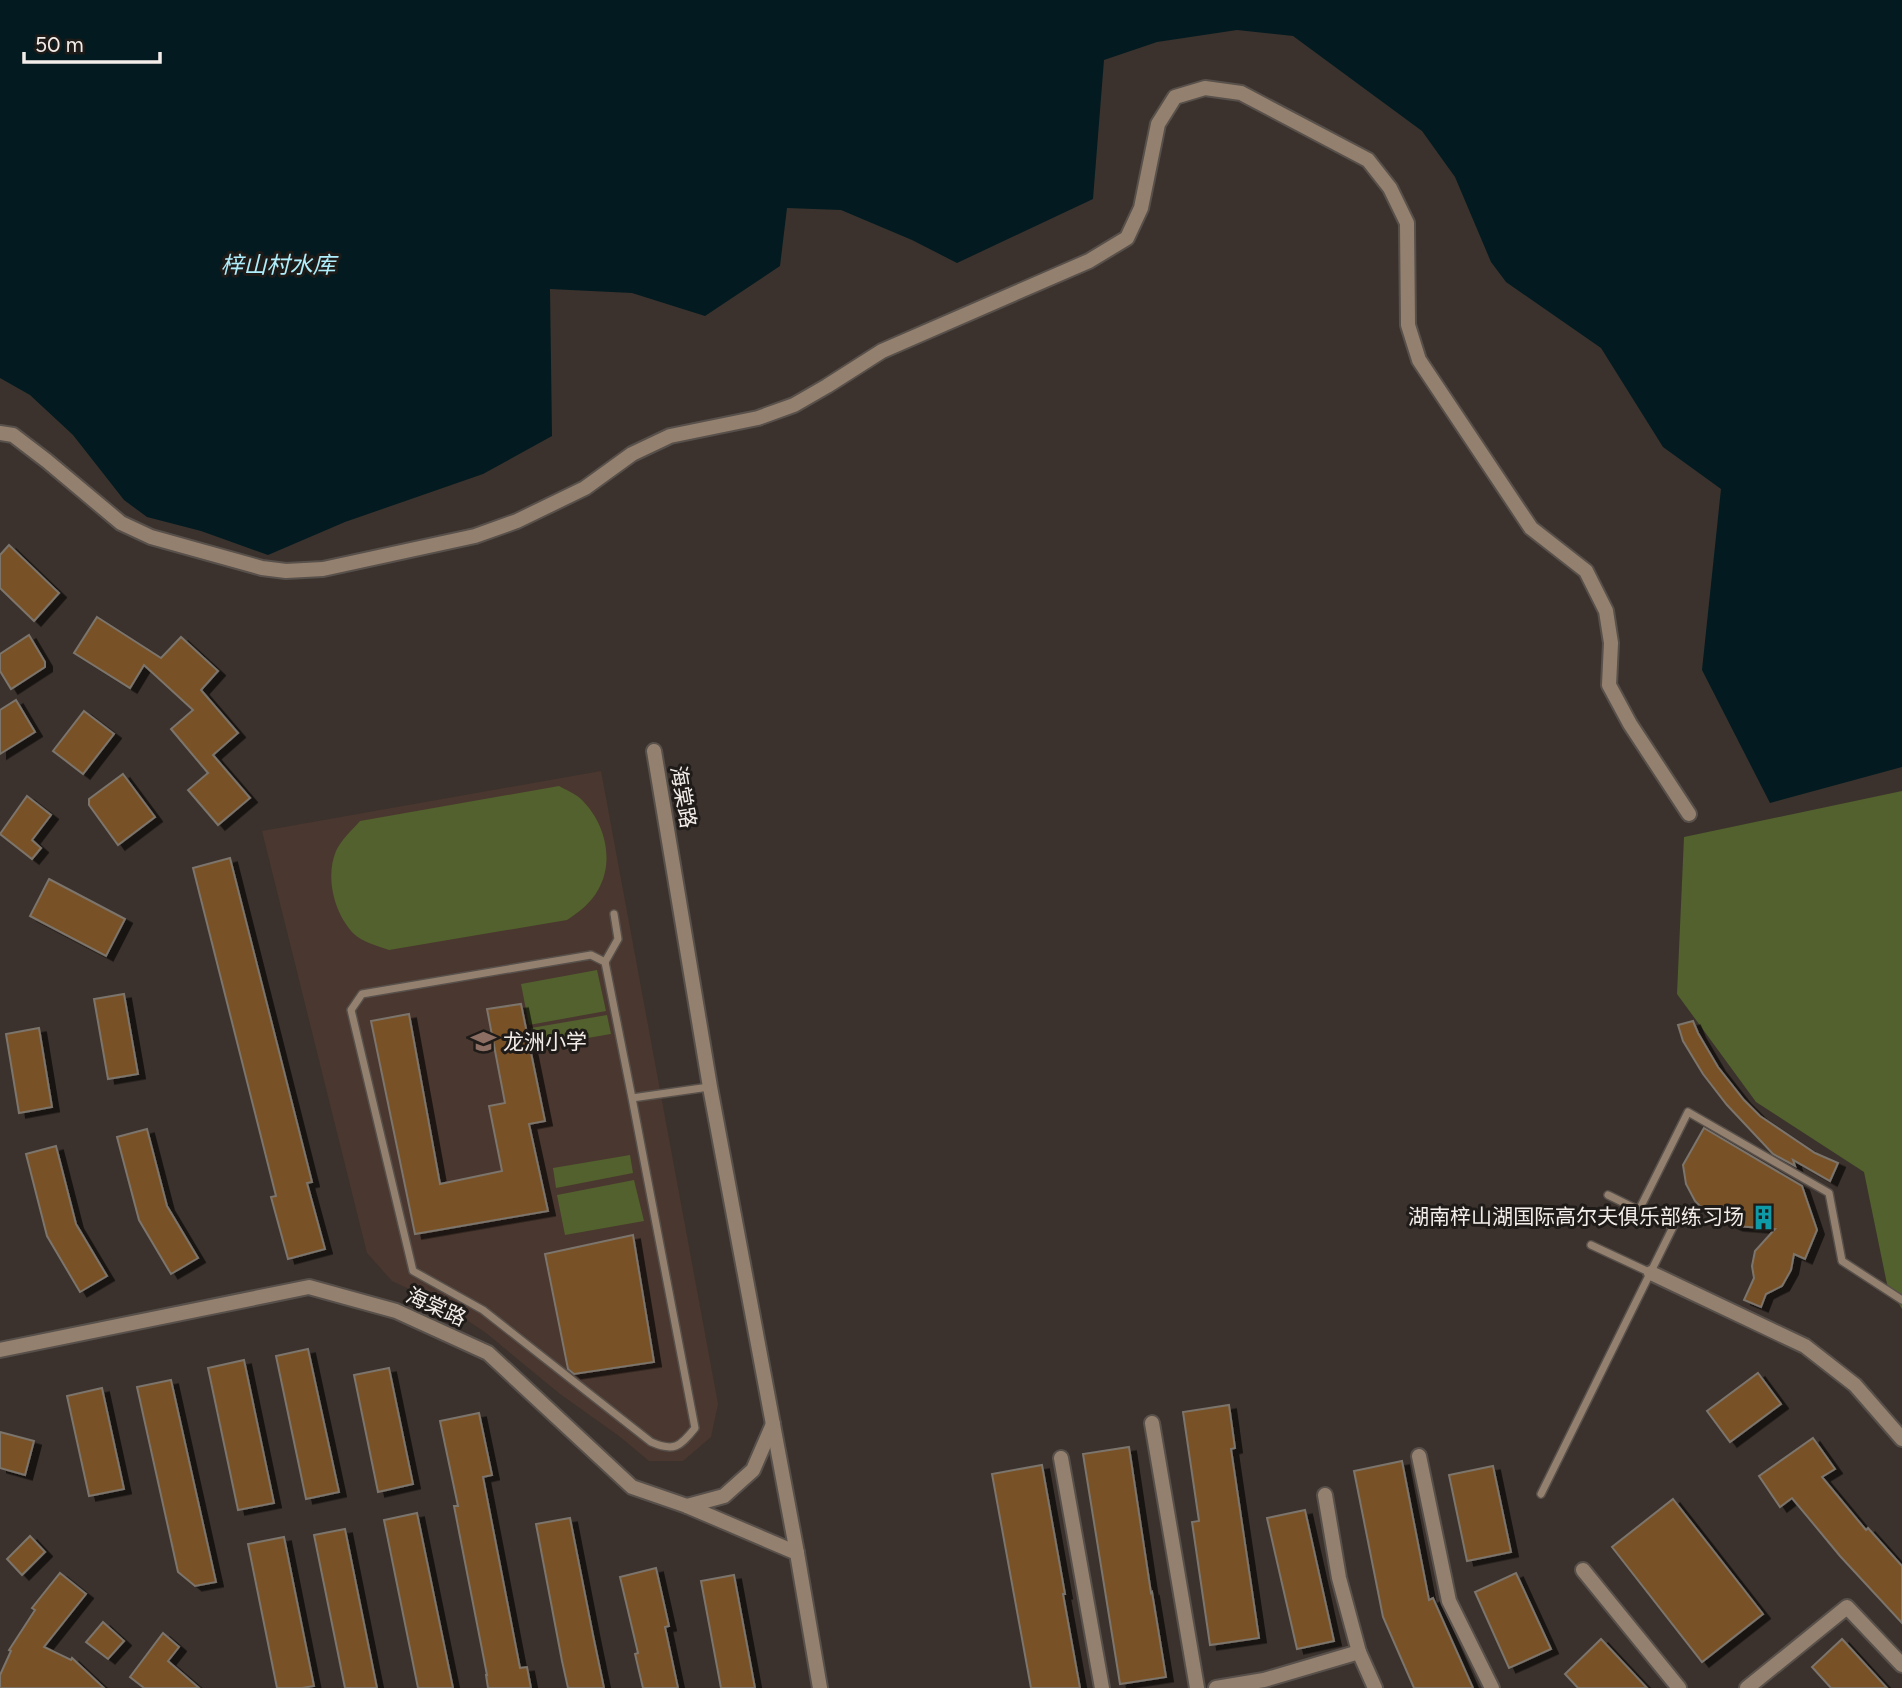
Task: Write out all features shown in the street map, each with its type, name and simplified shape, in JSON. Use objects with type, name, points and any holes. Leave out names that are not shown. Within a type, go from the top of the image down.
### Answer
[{"type":"street","points":[[0,432],[13,435],[21,441],[121,523],[150,537],[262,568],[286,571],[323,569],[475,536],[517,521],[585,488],[632,454],[670,436],[758,418],[794,405],[882,351],[1089,261],[1127,238],[1141,208],[1158,124],[1175,97],[1205,88],[1241,93],[1368,160],[1390,188],[1407,223],[1408,325],[1419,360],[1531,528],[1586,571],[1606,611],[1611,643],[1609,685],[1630,724],[1689,814]]},
{"type":"street","name":"海棠路","points":[[653,751],[710,1087],[820,1688]]},
{"type":"street","points":[[1651,1273],[1805,1346],[1855,1385],[1902,1439]]},
{"type":"street","name":"海棠路","points":[[0,1350],[309,1287],[396,1311],[488,1353],[632,1487],[687,1506],[797,1553]]},
{"type":"street","points":[[1152,1423],[1197,1688]]},
{"type":"street","points":[[687,1506],[724,1496],[753,1470],[773,1424]]},
{"type":"street","points":[[1419,1456],[1449,1601],[1492,1688]]},
{"type":"street","points":[[1061,1458],[1102,1688]]},
{"type":"street","points":[[1325,1495],[1339,1577],[1359,1653],[1376,1688]]},
{"type":"street","points":[[1583,1570],[1679,1688]]},
{"type":"street","points":[[1747,1688],[1847,1607],[1902,1665]]},
{"type":"street","points":[[1216,1688],[1266,1684],[1359,1653]]},
{"type":"lane","points":[[605,962],[591,955],[362,994],[351,1010],[413,1271],[483,1310],[651,1442],[666,1448],[682,1444],[695,1428],[605,962],[618,939],[614,914]]},
{"type":"lane","points":[[632,1098],[710,1087]]},
{"type":"lane","points":[[1639,1210],[1688,1112],[1829,1193],[1842,1261],[1902,1300]]},
{"type":"lane","points":[[1541,1494],[1674,1227],[1608,1195]]},
{"type":"lane","points":[[1591,1245],[1651,1273]]},
{"type":"shaded area","name":"龙洲小学","points":[[601,771],[718,1404],[711,1437],[683,1461],[649,1461],[560,1394],[486,1333],[449,1308],[392,1281],[367,1253],[262,831]]},
{"type":"green space","points":[[559,786],[580,798],[590,809],[602,831],[606,855],[606,867],[598,890],[584,907],[567,920],[389,950],[361,939],[347,926],[333,895],[331,872],[338,847],[360,821]]},
{"type":"green space","points":[[1902,791],[1902,1309],[1887,1284],[1864,1172],[1756,1102],[1677,994],[1684,837]]},
{"type":"green space","points":[[597,970],[606,1011],[529,1025],[521,984]]},
{"type":"green space","points":[[607,1015],[611,1034],[535,1047],[531,1028]]},
{"type":"green space","points":[[630,1155],[633,1173],[556,1188],[553,1168]]},
{"type":"green space","points":[[634,1180],[644,1221],[565,1235],[557,1195]]},
{"type":"water","name":"梓山村水库","points":[[0,0],[1902,0],[1902,767],[1770,803],[1702,670],[1721,489],[1663,447],[1601,348],[1506,282],[1491,262],[1455,177],[1422,131],[1293,36],[1237,30],[1157,42],[1104,60],[1093,199],[957,263],[912,240],[841,210],[787,208],[780,266],[705,316],[632,293],[550,289],[552,436],[483,474],[345,522],[268,555],[201,531],[147,517],[124,500],[73,435],[30,395],[0,378]]},
{"type":"building","points":[[9,545],[59,593],[34,621],[0,588],[0,555]]},
{"type":"building","points":[[97,617],[161,658],[181,637],[218,671],[201,690],[238,733],[213,755],[250,798],[218,825],[188,790],[208,773],[171,729],[193,710],[144,665],[130,688],[74,653]]},
{"type":"building","points":[[29,635],[45,662],[45,667],[11,689],[0,671],[0,654]]},
{"type":"building","points":[[16,700],[35,732],[0,754],[0,710]]},
{"type":"building","points":[[84,711],[114,734],[83,774],[53,751]]},
{"type":"building","points":[[123,774],[155,817],[118,845],[89,805],[89,799]]},
{"type":"building","points":[[27,796],[51,815],[32,840],[41,848],[32,859],[0,834]]},
{"type":"building","points":[[230,858],[312,1182],[307,1183],[325,1249],[288,1259],[271,1197],[276,1196],[193,868]]},
{"type":"building","points":[[49,879],[125,919],[106,956],[30,916]]},
{"type":"building","points":[[124,994],[138,1074],[108,1079],[94,999]]},
{"type":"building","points":[[521,1004],[545,1121],[529,1124],[548,1211],[415,1234],[371,1021],[409,1014],[440,1184],[502,1171],[489,1106],[505,1103],[487,1009]]},
{"type":"building","points":[[1693,1021],[1718,1067],[1760,1116],[1815,1153],[1838,1163],[1830,1181],[1793,1160],[1795,1166],[1773,1154],[1727,1105],[1703,1074],[1683,1041],[1678,1025]]},
{"type":"building","points":[[39,1028],[52,1107],[19,1113],[6,1034]]},
{"type":"building","name":"湖南梓山湖国际高尔夫俱乐部练习场","points":[[1704,1128],[1802,1186],[1817,1230],[1805,1259],[1794,1254],[1791,1270],[1782,1286],[1766,1294],[1761,1307],[1744,1300],[1754,1278],[1752,1266],[1755,1251],[1775,1229],[1736,1226],[1708,1214],[1695,1201],[1686,1184],[1683,1165]]},
{"type":"building","points":[[147,1129],[167,1206],[198,1258],[171,1274],[139,1220],[117,1137]]},
{"type":"building","points":[[56,1146],[76,1224],[107,1276],[80,1292],[47,1236],[26,1154]]},
{"type":"building","points":[[633,1235],[654,1362],[574,1374],[568,1369],[545,1254]]},
{"type":"building","points":[[308,1349],[339,1492],[306,1499],[276,1356]]},
{"type":"building","points":[[244,1360],[274,1503],[238,1510],[208,1368]]},
{"type":"building","points":[[389,1368],[413,1484],[378,1492],[354,1375]]},
{"type":"building","points":[[1758,1373],[1781,1404],[1730,1442],[1707,1411]]},
{"type":"building","points":[[171,1380],[216,1582],[195,1586],[178,1572],[137,1387]]},
{"type":"building","points":[[102,1388],[124,1489],[89,1496],[67,1396]]},
{"type":"building","points":[[1229,1405],[1235,1448],[1231,1449],[1259,1638],[1210,1645],[1192,1522],[1199,1521],[1183,1412]]},
{"type":"building","points":[[479,1413],[492,1475],[483,1477],[520,1668],[527,1667],[531,1688],[488,1688],[454,1506],[458,1506],[440,1421]]},
{"type":"building","points":[[0,1432],[34,1441],[25,1475],[0,1468]]},
{"type":"building","points":[[1813,1438],[1835,1469],[1822,1477],[1866,1530],[1868,1528],[1902,1566],[1902,1623],[1840,1556],[1792,1498],[1780,1507],[1759,1476]]},
{"type":"building","points":[[1129,1447],[1166,1677],[1120,1684],[1083,1454]]},
{"type":"building","points":[[1402,1461],[1429,1600],[1433,1598],[1473,1688],[1414,1688],[1383,1617],[1354,1471]]},
{"type":"building","points":[[1042,1465],[1080,1688],[1031,1688],[992,1474]]},
{"type":"building","points":[[1493,1466],[1511,1552],[1467,1561],[1449,1475]]},
{"type":"building","points":[[1673,1499],[1763,1614],[1702,1662],[1612,1547]]},
{"type":"building","points":[[1305,1510],[1334,1641],[1297,1649],[1267,1518]]},
{"type":"building","points":[[417,1513],[453,1688],[418,1688],[384,1520]]},
{"type":"building","points":[[570,1518],[604,1688],[568,1688],[562,1661],[536,1524]]},
{"type":"building","points":[[345,1529],[377,1688],[345,1688],[314,1535]]},
{"type":"building","points":[[30,1536],[45,1552],[22,1575],[7,1559]]},
{"type":"building","points":[[284,1537],[314,1686],[302,1688],[277,1688],[248,1544]]},
{"type":"building","points":[[656,1568],[669,1626],[665,1627],[678,1688],[643,1688],[635,1654],[638,1653],[620,1577]]},
{"type":"building","points":[[60,1573],[86,1594],[44,1647],[71,1660],[72,1658],[104,1688],[0,1688],[0,1675],[11,1651],[9,1650],[35,1610],[32,1608]]},
{"type":"building","points":[[1516,1573],[1551,1649],[1509,1668],[1475,1592]]},
{"type":"building","points":[[734,1575],[755,1688],[721,1688],[701,1581]]},
{"type":"building","points":[[103,1622],[124,1641],[108,1659],[86,1642]]},
{"type":"building","points":[[163,1633],[179,1647],[168,1661],[199,1688],[144,1688],[130,1677]]},
{"type":"building","points":[[1601,1639],[1647,1688],[1578,1688],[1565,1674]]},
{"type":"building","points":[[1842,1639],[1887,1688],[1831,1688],[1812,1667]]},
{"type":"place","name":"龙洲小学","points":[[483,1042]]},
{"type":"place","name":"湖南梓山湖国际高尔夫俱乐部练习场","points":[[1764,1217]]}]
